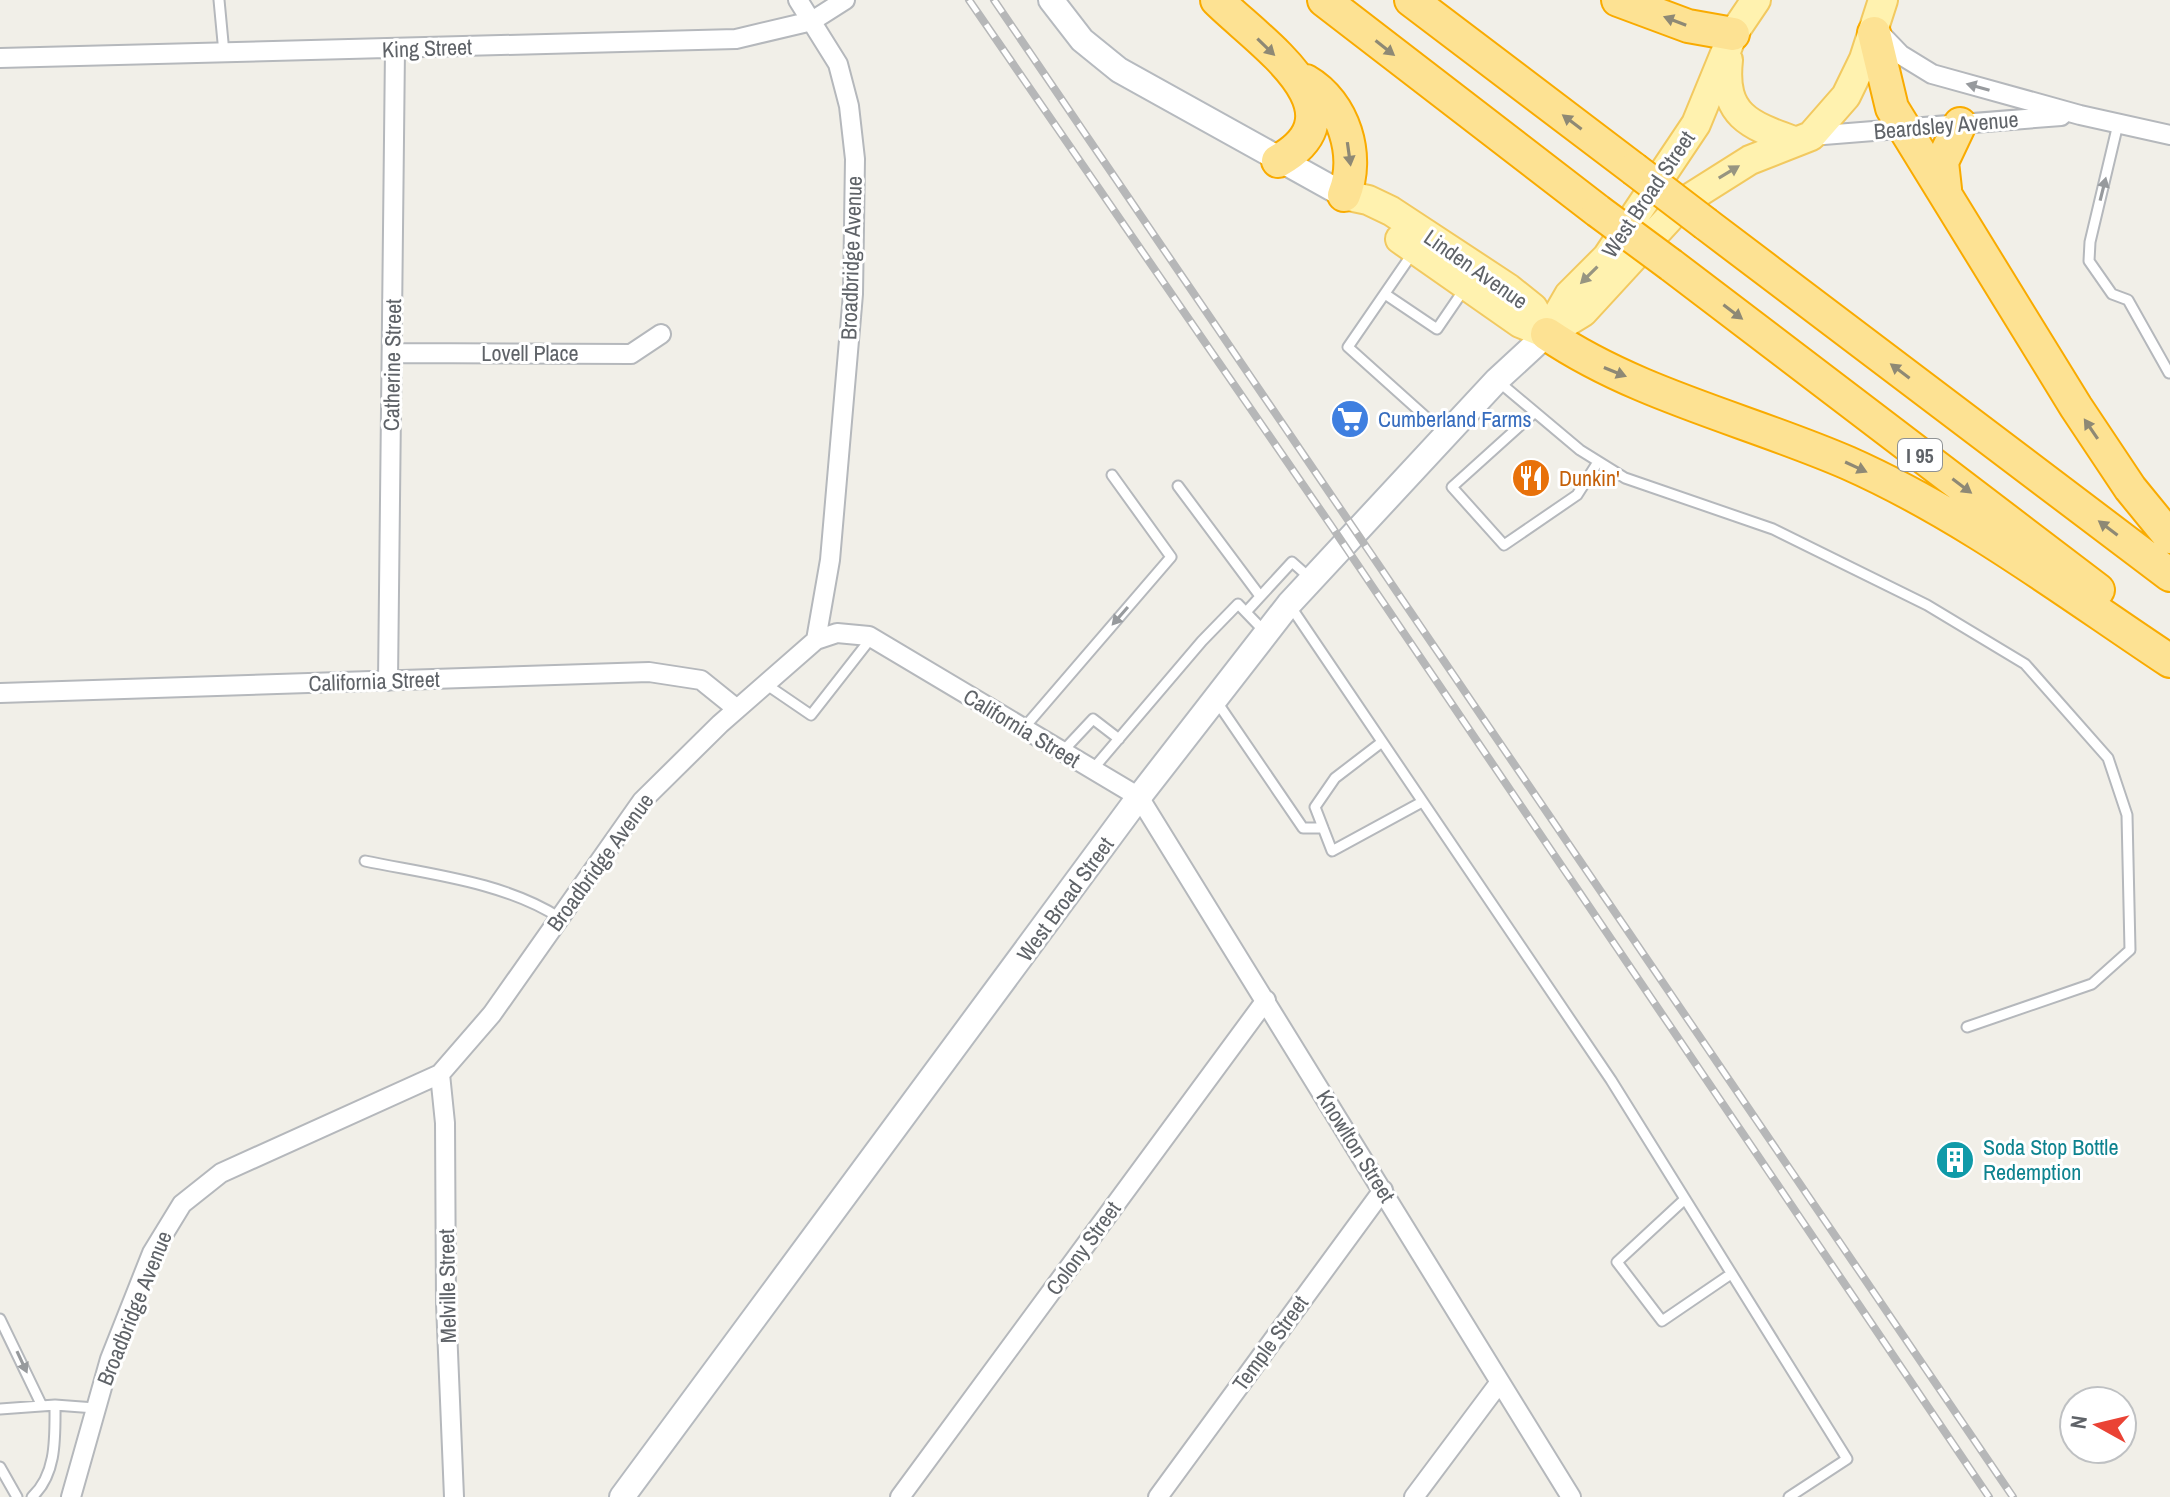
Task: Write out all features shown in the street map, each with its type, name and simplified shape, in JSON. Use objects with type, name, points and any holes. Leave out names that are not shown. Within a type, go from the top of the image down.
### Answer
[{"type":"highway","points":[[1217,0],[1296,77],[1324,95],[1343,127],[1351,170],[1344,195]]},
{"type":"highway","name":"I 95","points":[[1324,0],[2170,644]]},
{"type":"highway","name":"I 95","points":[[1411,0],[2170,575]]},
{"type":"highway","points":[[1618,0],[1688,26],[1732,38]]},
{"type":"highway","points":[[1874,30],[1887,95],[2076,407],[2130,488],[2170,537]]},
{"type":"highway","points":[[1278,161],[1303,145],[1314,123],[1313,104],[1296,77]]},
{"type":"highway","points":[[1945,189],[1942,162],[1960,124]]},
{"type":"highway","points":[[1547,334],[1605,368],[1848,463],[1918,497],[2170,661]]},
{"type":"main road","name":"Linden Avenue","points":[[1051,0],[1073,31],[1101,58],[1278,161],[1344,195],[1368,200],[1391,211],[1508,288],[1533,308],[1547,334]]},
{"type":"main road","name":"West Broad Street","points":[[1547,334],[1569,295],[1607,257],[1696,124],[1732,38],[1756,0]]},
{"type":"main road","name":"West Broad Street","points":[[622,1497],[1139,797],[1289,604],[1497,380],[1547,334],[1583,312],[1685,201],[1750,160],[1803,139],[1846,96],[1883,0]]},
{"type":"main road","name":"West Broad Street","points":[[1732,38],[1726,80],[1729,98],[1749,123],[1803,139]]},
{"type":"main road","name":"Linden Avenue","points":[[1344,195],[1362,213],[1520,323],[1547,334]]},
{"type":"street","name":"Broadbridge Avenue","points":[[71,1497],[95,1408],[152,1253],[190,1195],[221,1173],[440,1074],[482,1028],[642,801],[737,709],[816,640],[830,560],[851,309],[855,159],[844,83],[830,48],[798,0]]},
{"type":"street","name":"King Street","points":[[0,58],[736,39],[812,21],[845,0]]},
{"type":"street","name":"Beardsley Avenue","points":[[1874,30],[1901,55],[1927,72],[2080,115],[2170,135]]},
{"type":"street","name":"Catherine Street","points":[[388,681],[395,49]]},
{"type":"street","name":"Beardsley Avenue","points":[[1803,139],[2009,118],[2080,115]]},
{"type":"street","name":"Lovell Place","points":[[392,353],[631,354],[661,334]]},
{"type":"street","name":"California Street","points":[[816,640],[845,633],[872,637],[1139,797]]},
{"type":"street","name":"California Street","points":[[0,693],[670,673],[701,680],[737,709]]},
{"type":"street","name":"Knowlton Street","points":[[1139,797],[1571,1497]]},
{"type":"street","name":"Colony Street","points":[[900,1497],[1266,1000]]},
{"type":"street","name":"Melville Street","points":[[440,1074],[445,1123],[446,1304],[454,1497]]},
{"type":"street","name":"Temple Street","points":[[1158,1497],[1383,1190]]},
{"type":"street","points":[[1414,1497],[1500,1382]]},
{"type":"lane","points":[[219,0],[224,53]]},
{"type":"lane","points":[[2118,124],[2089,261],[2112,294],[2128,300],[2169,373]]},
{"type":"lane","points":[[1415,250],[1348,347],[1446,435]]},
{"type":"lane","points":[[1385,294],[1437,329],[1467,285]]},
{"type":"lane","points":[[1497,380],[1534,413],[1598,462],[1625,478],[1773,529],[1927,605],[2025,664],[2108,758],[2127,815],[2130,950],[2092,984],[1967,1027]]},
{"type":"lane","points":[[1534,413],[1452,487],[1504,545],[1577,495],[1598,462]]},
{"type":"lane","points":[[1023,729],[1171,557],[1112,475]]},
{"type":"lane","points":[[1178,486],[1260,596]]},
{"type":"lane","points":[[1246,612],[1292,562],[1312,580]]},
{"type":"lane","points":[[1092,770],[1238,604],[1267,633]]},
{"type":"lane","points":[[1289,604],[1611,1080],[1847,1459],[1789,1497]]},
{"type":"lane","points":[[767,685],[811,715],[872,637]]},
{"type":"lane","points":[[1215,699],[1303,828],[1323,828]]},
{"type":"lane","points":[[1062,753],[1093,719],[1119,739]]},
{"type":"lane","points":[[1382,742],[1335,778],[1315,807],[1332,851],[1422,802]]},
{"type":"lane","points":[[365,861],[538,903],[560,918]]},
{"type":"lane","points":[[1685,1199],[1617,1262],[1662,1321],[1731,1274]]},
{"type":"lane","points":[[0,1319],[42,1406]]},
{"type":"lane","points":[[32,1497],[45,1485],[55,1445],[55,1405]]},
{"type":"lane","points":[[0,1409],[55,1405],[95,1408]]},
{"type":"lane","points":[[0,1467],[17,1497]]},
{"type":"railway","points":[[969,0],[1330,524],[1989,1497]]},
{"type":"railway","points":[[994,0],[2013,1497]]},
{"type":"place","name":"Cumberland Farms","points":[[1350,419]]},
{"type":"place","name":"Dunkin'","points":[[1531,478]]},
{"type":"place","name":"Soda Stop Bottle Redemption","points":[[1955,1160]]}]
